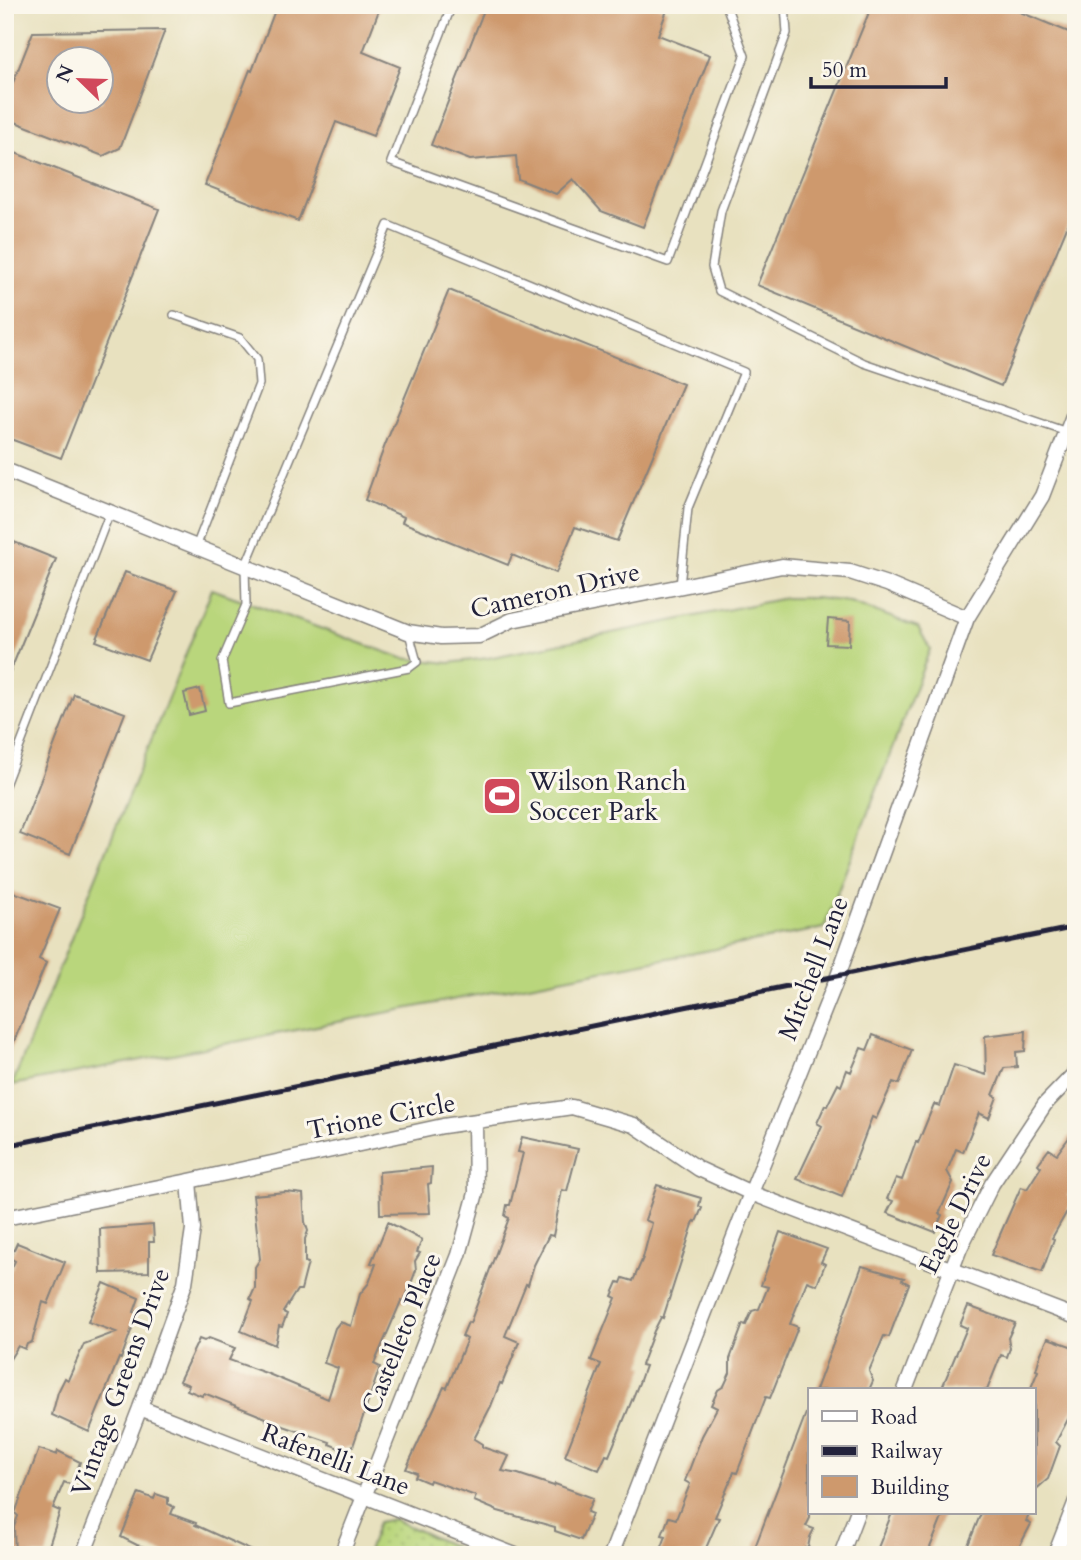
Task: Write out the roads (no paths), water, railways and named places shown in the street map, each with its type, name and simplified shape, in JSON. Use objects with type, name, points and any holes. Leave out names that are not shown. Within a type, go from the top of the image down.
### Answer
[{"type":"street","name":"Mitchell Lane","points":[[611,1555],[751,1192],[838,976],[967,618],[1042,496],[1076,408]]},
{"type":"street","name":"Cameron Drive","points":[[6,473],[408,632],[441,637],[479,636],[512,620],[782,566],[850,572],[887,583],[967,618]]},
{"type":"street","name":"Eagle Drive","points":[[906,1388],[953,1268],[992,1184],[1045,1104],[1076,1072]]},
{"type":"street","name":"Trione Circle","points":[[5,1217],[189,1181],[443,1126],[572,1107],[634,1125],[699,1169],[751,1192],[1076,1317]]},
{"type":"street","name":"Castelleto Place","points":[[341,1555],[459,1255],[476,1193],[475,1123]]},
{"type":"street","name":"Vintage Greens Drive","points":[[83,1555],[185,1283],[193,1229],[189,1181]]},
{"type":"street","name":"Rafenelli Lane","points":[[140,1408],[515,1555]]},
{"type":"street","points":[[1055,1555],[1076,1501]]},
{"type":"street","points":[[841,1555],[857,1514]]},
{"type":"lane","points":[[452,5],[391,162],[668,262],[745,56],[726,5]]},
{"type":"lane","points":[[785,5],[787,33],[721,211],[712,267],[719,291],[864,363],[1067,432]]},
{"type":"lane","points":[[408,632],[417,662],[409,668],[229,704],[222,661],[246,605],[245,567],[388,225],[744,372],[688,508],[680,586]]},
{"type":"lane","points":[[174,315],[240,338],[257,359],[259,384],[196,547]]},
{"type":"lane","points":[[5,785],[110,512]]},
{"type":"railway","points":[[5,1146],[1076,927]]},
{"type":"place","name":"Wilson Ranch Soccer Park","points":[[502,796]]}]
